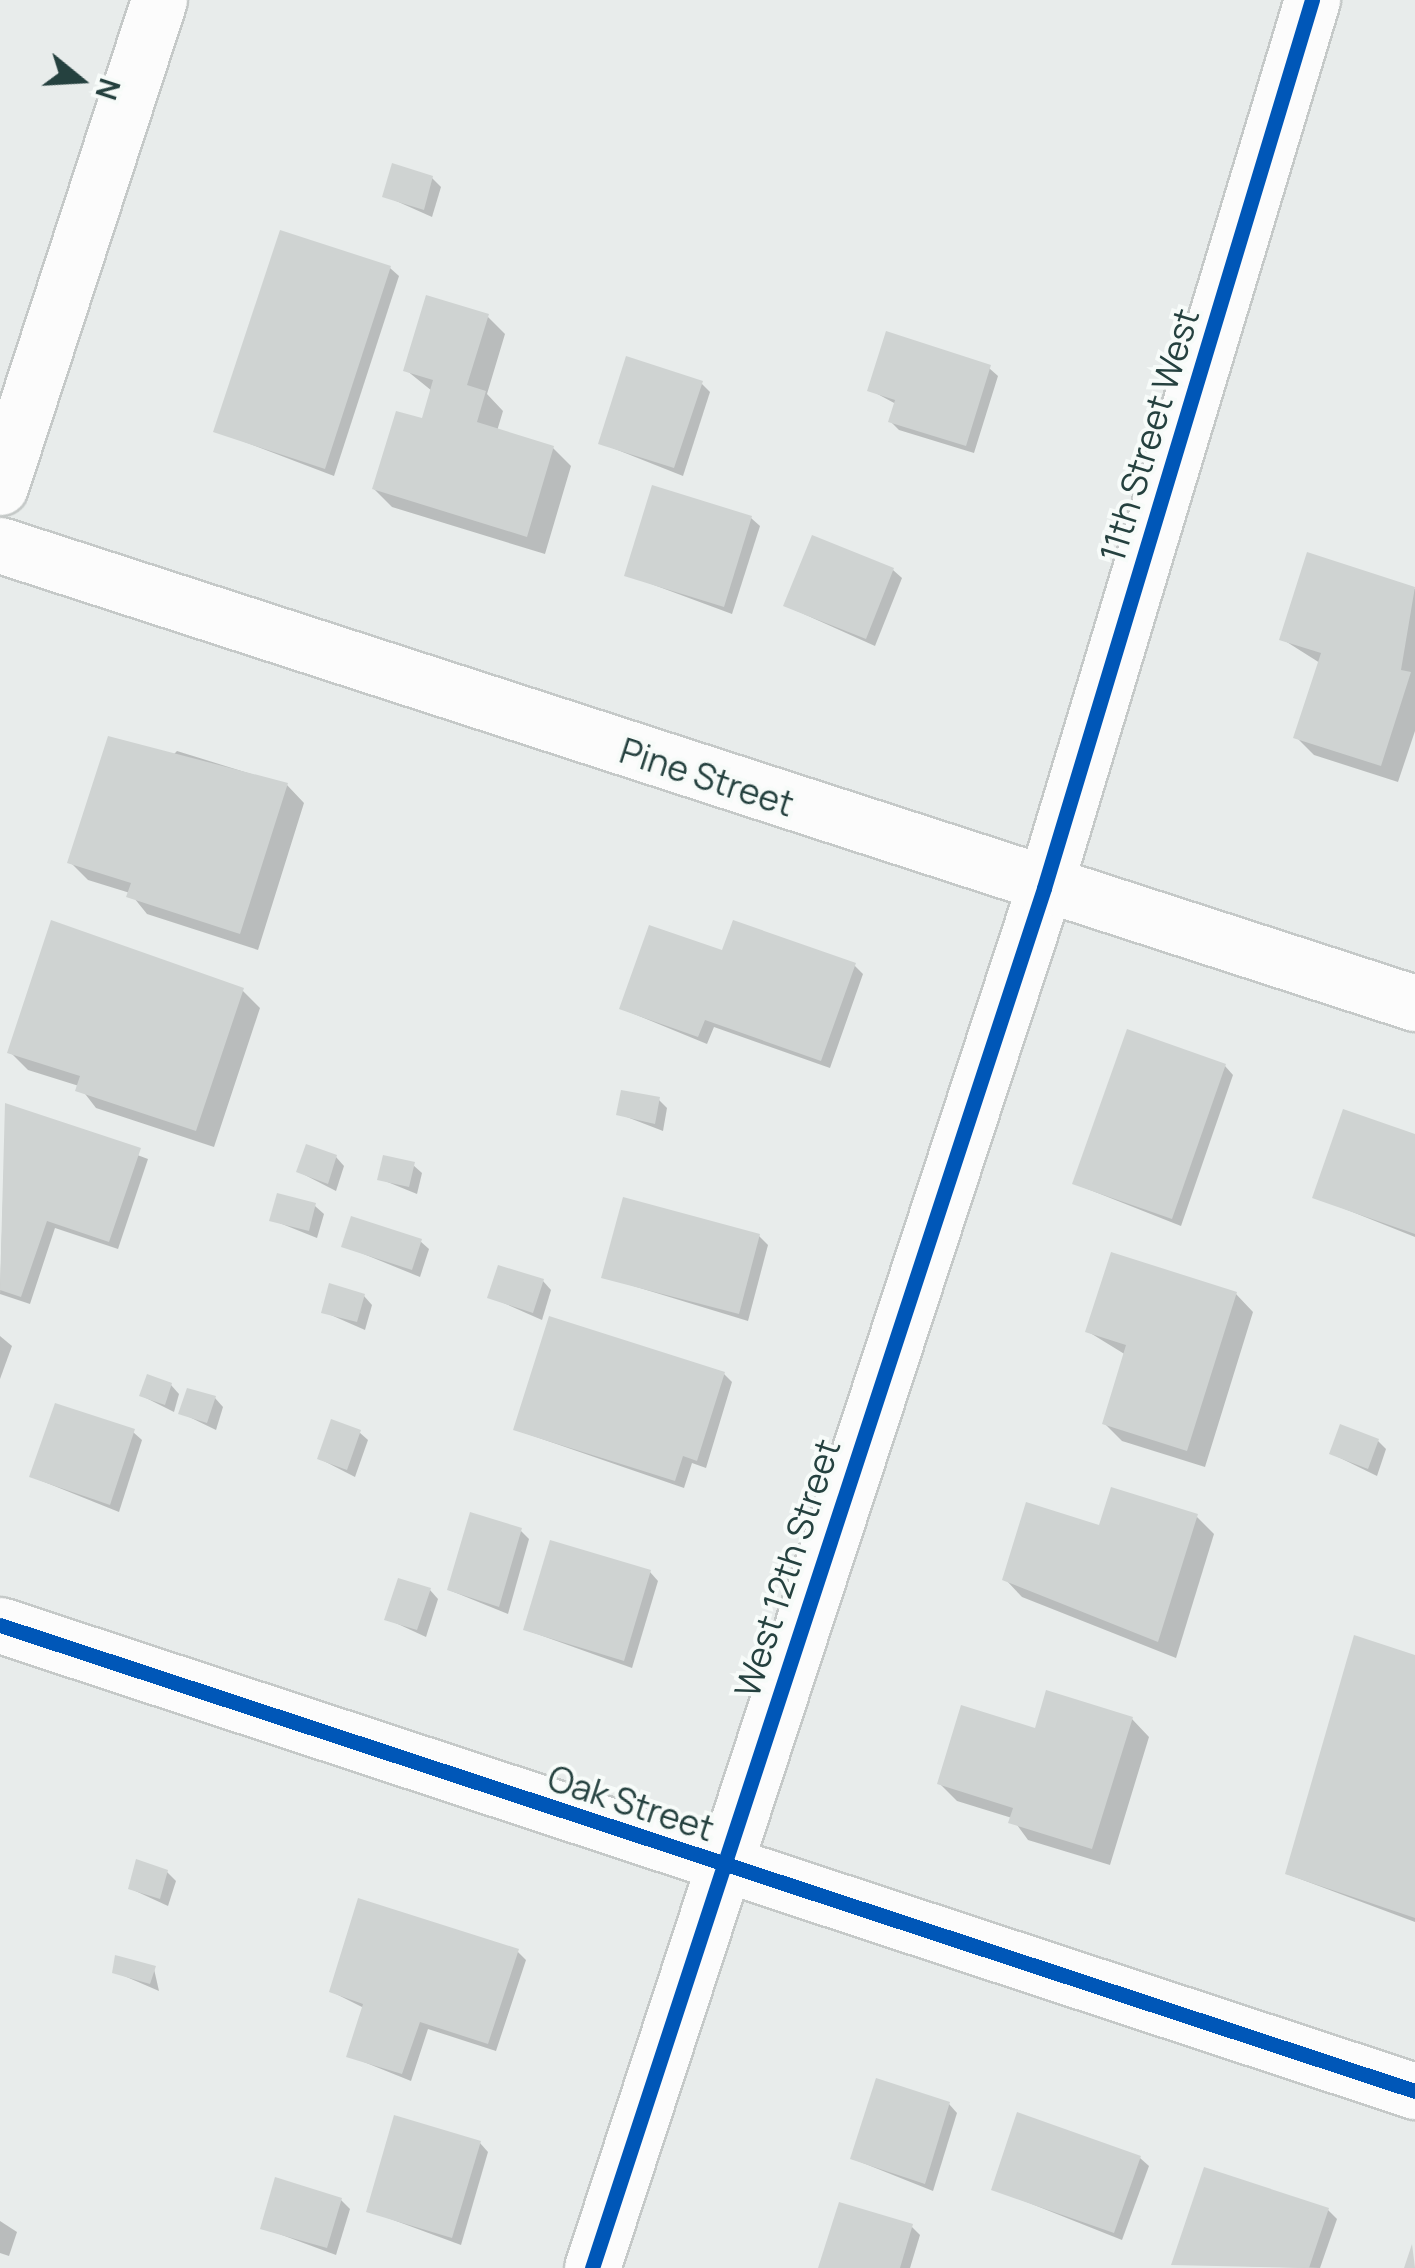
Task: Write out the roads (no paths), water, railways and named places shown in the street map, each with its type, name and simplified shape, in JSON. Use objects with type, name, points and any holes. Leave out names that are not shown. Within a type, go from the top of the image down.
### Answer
[{"type":"street","points":[[0,486],[159,0]]},
{"type":"street","name":"11th Street West","points":[[1044,888],[1312,0]]},
{"type":"street","name":"Pine Street","points":[[0,545],[1044,888],[1415,1003]]},
{"type":"street","name":"West 12th Street","points":[[592,2268],[721,1864],[1044,888]]},
{"type":"street","name":"Oak Street","points":[[0,1625],[1415,2091]]}]
